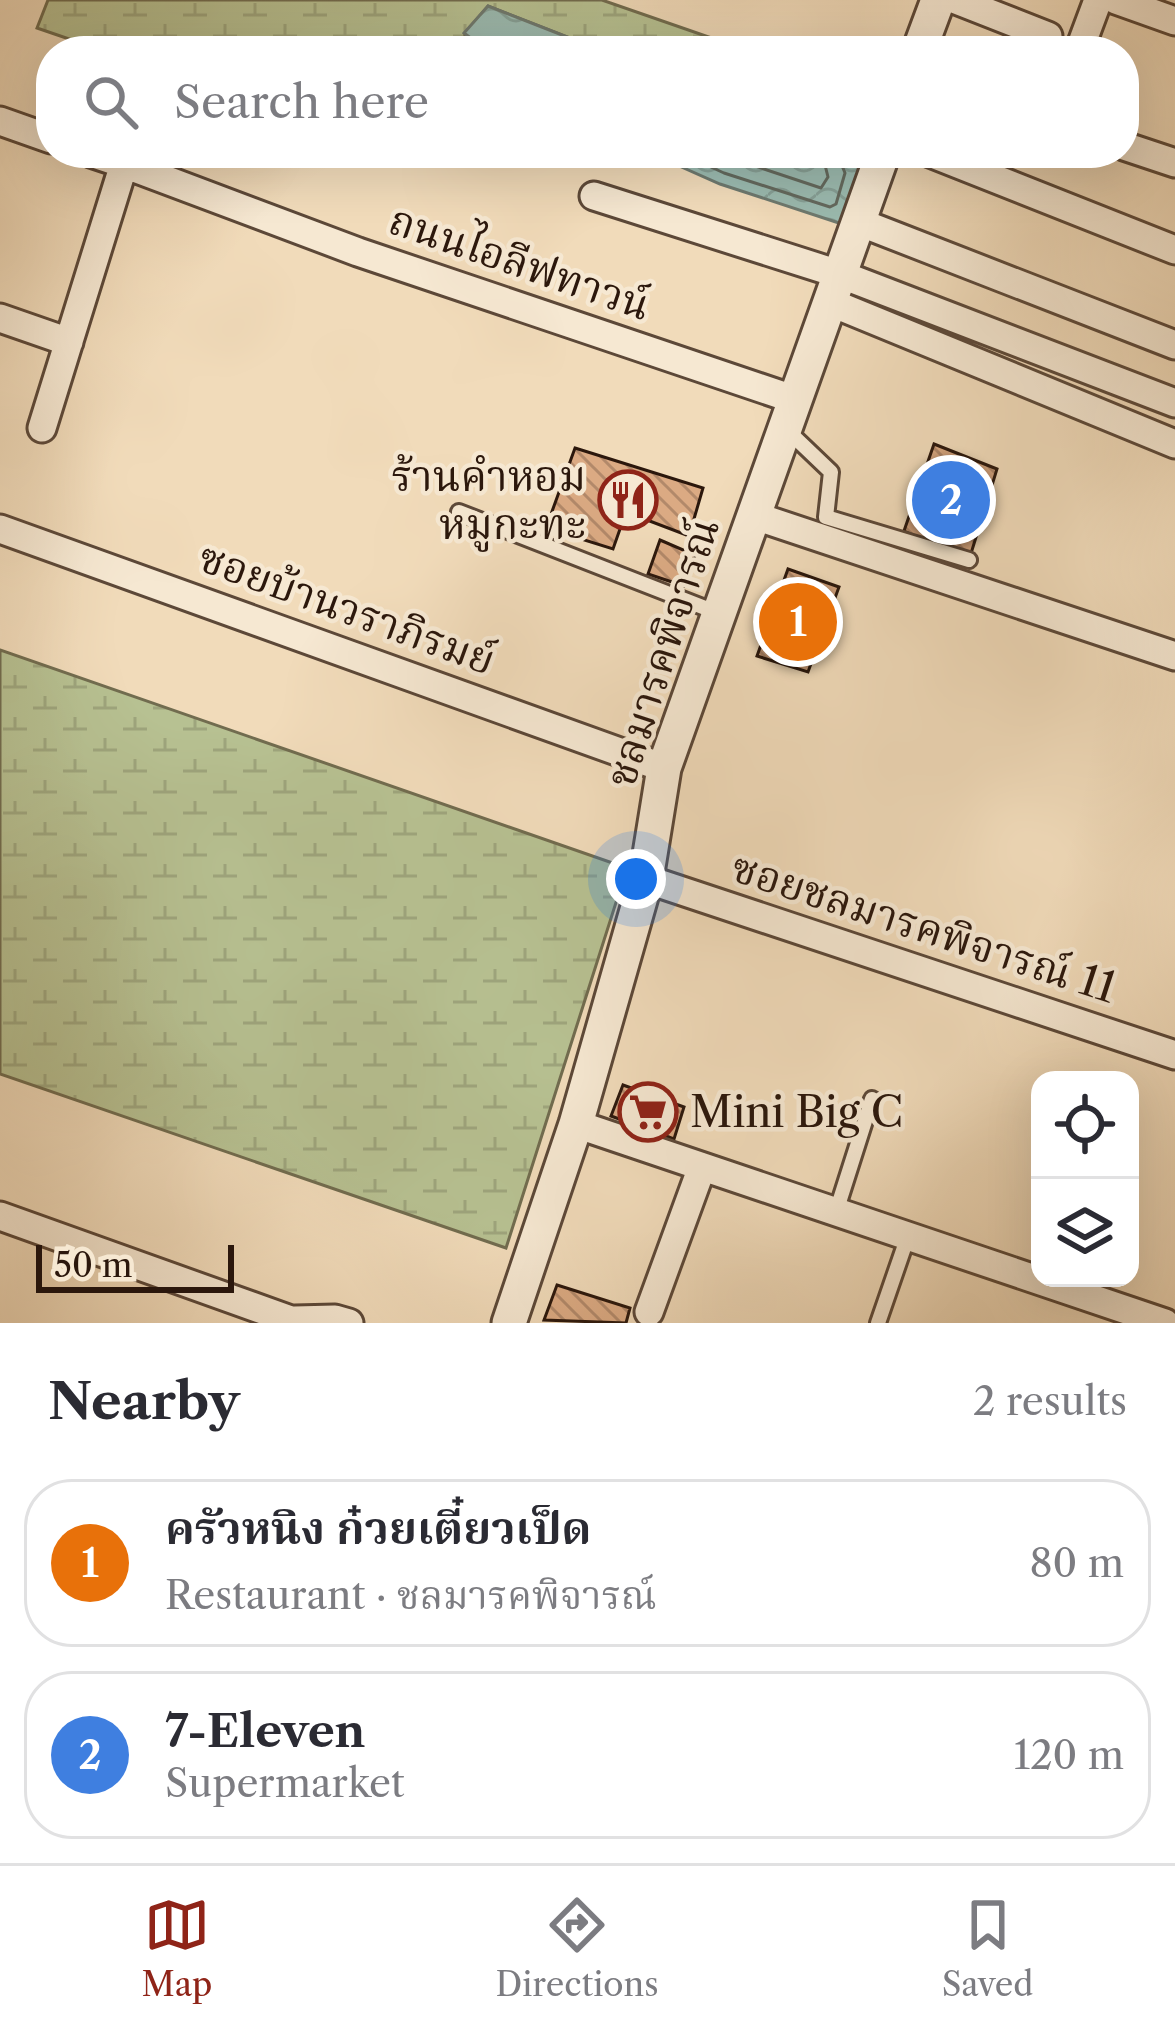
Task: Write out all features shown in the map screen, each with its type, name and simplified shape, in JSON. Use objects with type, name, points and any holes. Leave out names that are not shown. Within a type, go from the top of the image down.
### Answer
[{"type":"street","points":[[925,36],[938,0]]},
{"type":"street","points":[[956,0],[1048,36]]},
{"type":"street","points":[[1084,36],[1098,0]]},
{"type":"street","points":[[1116,0],[1175,21]]},
{"type":"street","points":[[0,121],[36,134]]},
{"type":"street","points":[[1139,151],[1175,163]]},
{"type":"street","points":[[42,428],[123,168]]},
{"type":"street","name":"ถนนไอลีฟทาวน์","points":[[135,168],[791,414]]},
{"type":"street","name":"ชลมารคพิจารณ์","points":[[509,1323],[576,1124],[646,879],[664,768],[878,168]]},
{"type":"street","points":[[967,168],[1175,250]]},
{"type":"street","points":[[594,196],[837,289],[1175,404]]},
{"type":"street","points":[[859,222],[1175,345]]},
{"type":"street","points":[[837,289],[1175,445]]},
{"type":"street","points":[[0,318],[69,342]]},
{"type":"street","points":[[752,515],[1175,656]]},
{"type":"street","name":"ซอยบ้านวราภิรมย์","points":[[0,529],[133,573],[664,768]]},
{"type":"street","name":"ซอยชลมารคพิจารณ์ 11","points":[[646,879],[1175,1055]]},
{"type":"street","points":[[576,1124],[1165,1323]]},
{"type":"street","points":[[649,1312],[702,1167]]},
{"type":"street","points":[[0,1216],[297,1322],[335,1319],[349,1323]]},
{"type":"lane","points":[[791,414],[831,472],[826,518],[969,560]]},
{"type":"lane","points":[[459,512],[718,613]]},
{"type":"lane","points":[[836,1212],[872,1099]]},
{"type":"lane","points":[[878,1323],[908,1236]]},
{"type":"green space","points":[[48,0],[602,0],[706,36],[565,36],[488,6],[465,36],[60,36],[37,28]]},
{"type":"green space","points":[[0,650],[627,868],[506,1248],[0,1074]]},
{"type":"water","points":[[488,6],[565,36],[468,36],[464,33]]},
{"type":"water","points":[[684,168],[860,168],[842,224]]},
{"type":"building","points":[[934,444],[997,469],[969,560],[904,531]]},
{"type":"building","name":"ร้านคำหอม หมูกะทะ","points":[[575,448],[703,488],[689,536],[626,512],[613,549],[546,528]]},
{"type":"building","points":[[660,540],[695,555],[684,586],[648,574]]},
{"type":"building","points":[[788,569],[839,587],[808,672],[757,656]]},
{"type":"building","name":"Mini Big C","points":[[623,1085],[684,1107],[674,1139],[611,1116]]},
{"type":"building","points":[[557,1285],[630,1308],[626,1323],[544,1320]]},
{"type":"place","name":"ร้านคำหอม หมูกะทะ","points":[[628,500]]},
{"type":"place","name":"7-Eleven","points":[[951,500]]},
{"type":"place","name":"ครัวหนิง ก๋วยเตี๋ยวเป็ด","points":[[798,622]]},
{"type":"place","name":"Mini Big C","points":[[648,1112]]}]
